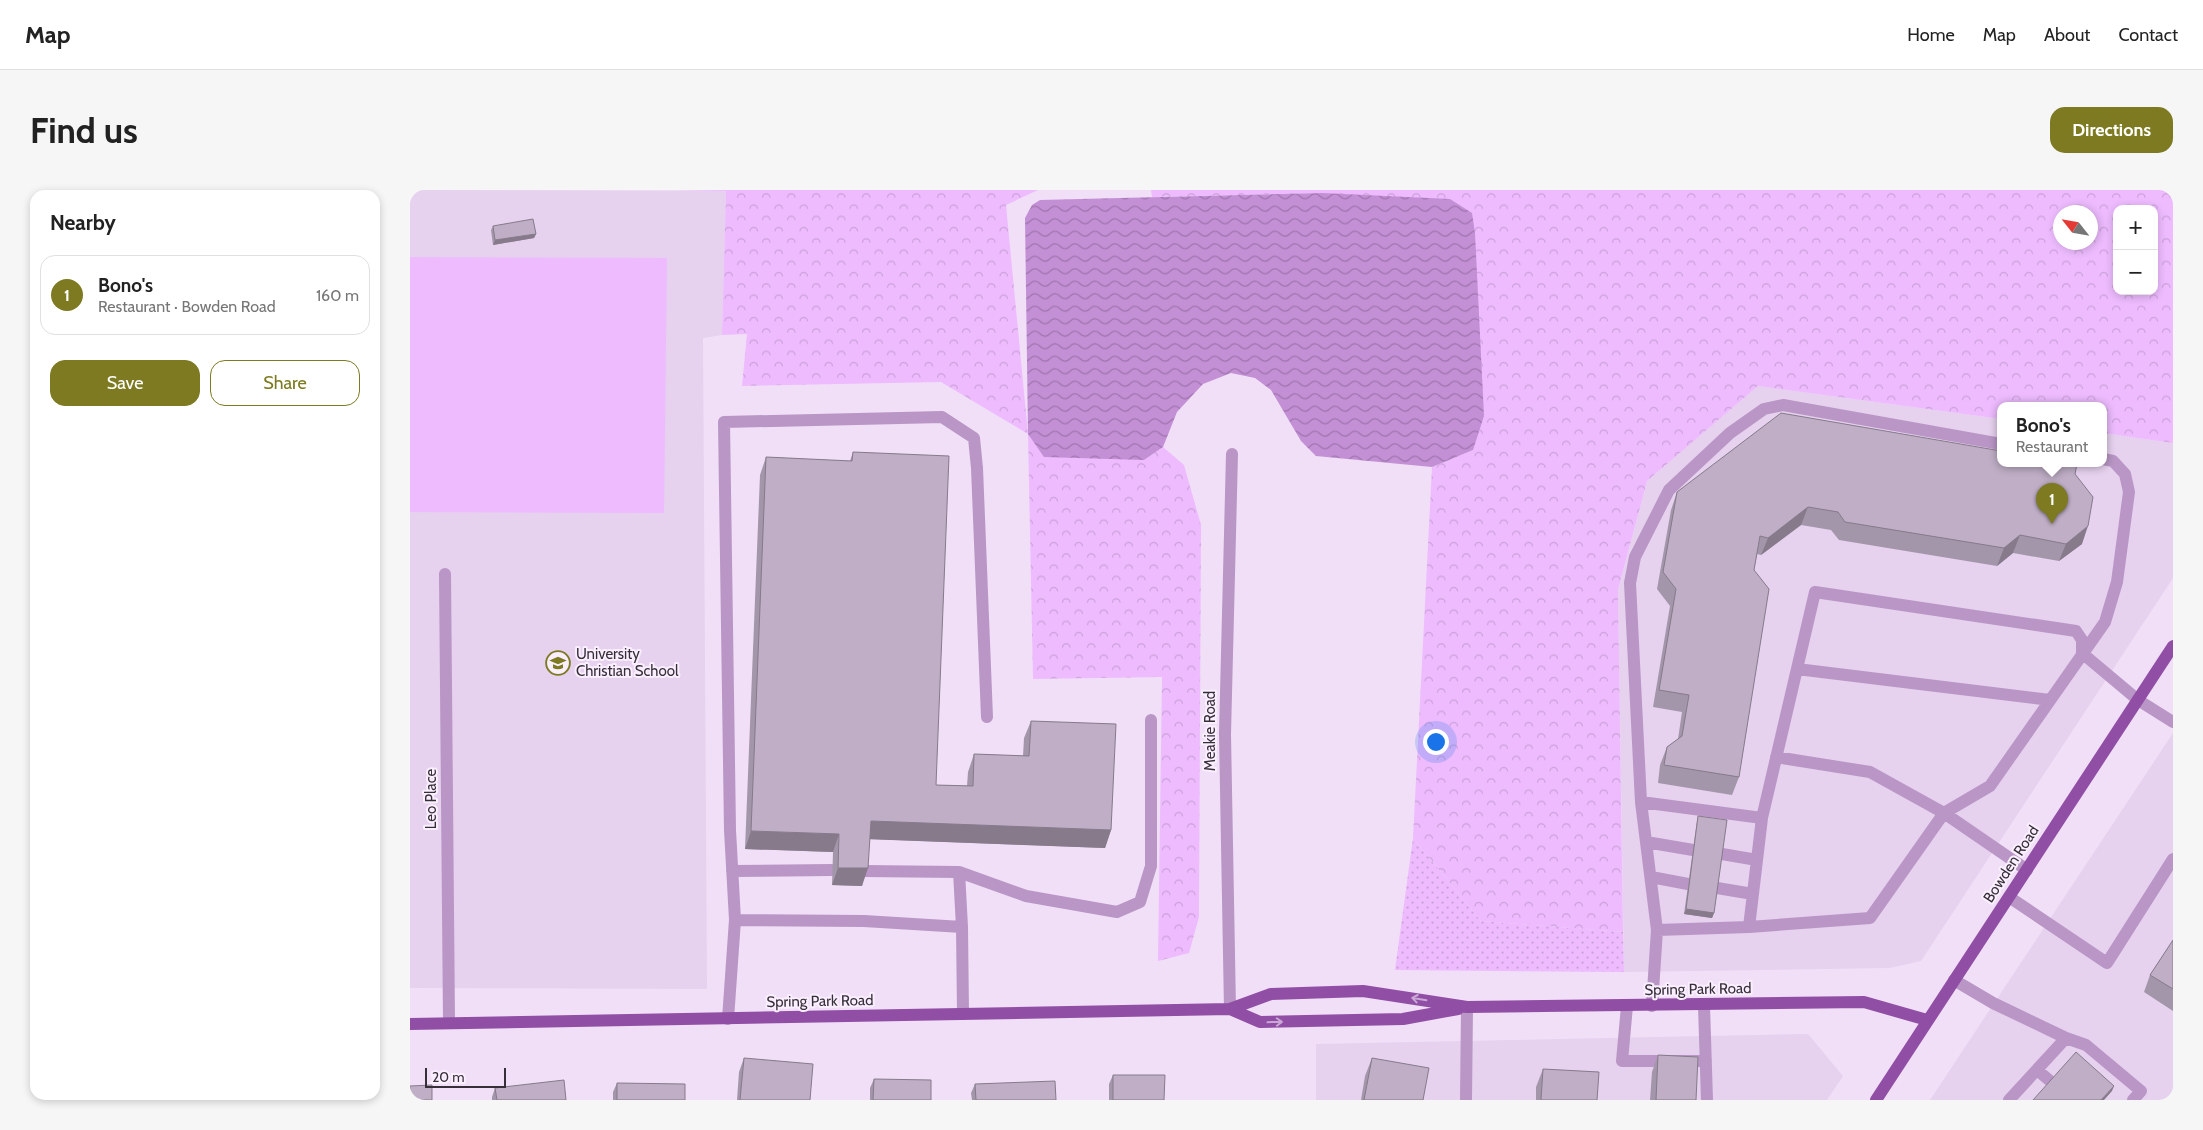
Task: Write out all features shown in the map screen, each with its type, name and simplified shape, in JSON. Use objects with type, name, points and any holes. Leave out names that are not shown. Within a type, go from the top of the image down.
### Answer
[{"type":"main road","name":"Bowden Road","points":[[1876,1100],[2173,646]]},
{"type":"main road","name":"Spring Park Road","points":[[410,1024],[1230,1008],[1271,994],[1363,990],[1467,1007],[1704,1006],[1864,1002],[1927,1020]]},
{"type":"main road","name":"Spring Park Road","points":[[1230,1008],[1260,1022],[1403,1019],[1467,1007]]},
{"type":"street","points":[[1652,1006],[1657,930],[1641,802],[1630,583],[1635,557],[1669,490],[1730,433],[1764,409],[1783,405],[1997,443]]},
{"type":"street","points":[[728,1019],[735,920],[732,871],[724,422],[942,417],[974,438],[978,478],[987,717]]},
{"type":"street","name":"Meakie Road","points":[[1230,1008],[1225,734],[1232,454]]},
{"type":"street","points":[[1657,930],[1749,927],[1870,918],[1944,813],[1990,786],[2105,622],[2117,582],[2129,492],[2125,474],[2113,461],[2107,460]]},
{"type":"street","name":"Leo Place","points":[[445,574],[449,1023]]},
{"type":"street","points":[[1749,927],[1762,818],[1815,592],[2076,631],[2082,640],[2082,653],[2138,700],[2173,722]]},
{"type":"street","points":[[1797,669],[2050,700]]},
{"type":"street","points":[[863,871],[959,872],[1026,896],[1117,912],[1140,902],[1151,866],[1151,720]]},
{"type":"street","points":[[1776,757],[1870,772],[1944,813],[2027,870]]},
{"type":"street","points":[[1641,802],[1762,818]]},
{"type":"street","points":[[1646,842],[1693,850]]},
{"type":"street","points":[[1722,854],[1757,860]]},
{"type":"street","points":[[2009,897],[2107,963],[2173,859]]},
{"type":"street","points":[[732,871],[832,870]]},
{"type":"street","points":[[959,872],[963,1014]]},
{"type":"street","points":[[1651,877],[1688,884]]},
{"type":"street","points":[[1717,888],[1753,894]]},
{"type":"street","points":[[735,920],[864,921],[962,928]]},
{"type":"street","points":[[1954,980],[1993,1003],[2066,1038],[2086,1045],[2141,1091],[2133,1100]]},
{"type":"street","points":[[1627,1006],[1622,1061],[1706,1061]]},
{"type":"street","points":[[1704,1006],[1707,1100]]},
{"type":"street","points":[[1466,1100],[1467,1007]]},
{"type":"street","points":[[2009,1100],[2066,1038]]},
{"type":"street","points":[[2037,1070],[2049,1080]]},
{"type":"shaded area","name":"University Christian School","points":[[410,190],[726,191],[722,335],[703,338],[707,989],[410,988]]},
{"type":"shaded area","points":[[1758,386],[1997,418],[1997,467],[2107,467],[2107,434],[2173,443],[2173,578],[1921,961],[1890,968],[1624,972],[1618,591],[1647,481]]},
{"type":"shaded area","points":[[2173,733],[2173,1100],[1930,1100]]},
{"type":"shaded area","points":[[1808,1034],[1843,1076],[1827,1100],[1316,1100],[1316,1044]]},
{"type":"green space","points":[[674,190],[1038,190],[1006,205],[1028,434],[941,382],[742,386],[747,334],[722,335],[726,191]]},
{"type":"green space","points":[[1151,190],[2173,190],[2173,443],[2107,434],[2107,402],[1997,402],[1997,418],[1758,386],[1647,481],[1618,590],[1623,932],[1481,921],[1413,838],[1432,467],[1473,450],[1322,193],[1152,197]]},
{"type":"green space","points":[[410,257],[667,258],[664,513],[410,512]]},
{"type":"green space","points":[[1028,434],[1144,460],[1163,447],[1184,465],[1201,525],[1199,917],[1189,953],[1158,961],[1162,677],[1033,679]]},
{"type":"green space","points":[[1413,838],[1481,921],[1623,932],[1624,972],[1395,970]]},
{"type":"water","points":[[1322,193],[1450,199],[1472,213],[1475,233],[1484,416],[1473,450],[1432,467],[1316,456],[1301,441],[1271,390],[1255,378],[1231,373],[1203,384],[1177,412],[1163,447],[1144,460],[1044,457],[1028,434],[1025,218],[1032,205],[1040,200]]},
{"type":"building","points":[[533,219],[536,234],[495,240],[493,226]]},
{"type":"building","points":[[1781,413],[1997,450],[1997,467],[2076,467],[2075,474],[2093,497],[2088,526],[2066,544],[2020,535],[2004,548],[1845,522],[1838,512],[1808,507],[1768,538],[1760,536],[1754,570],[1769,589],[1739,777],[1664,765],[1667,747],[1682,736],[1689,695],[1659,690],[1676,589],[1663,572],[1677,492]]},
{"type":"building","points":[[853,452],[949,456],[936,785],[973,786],[974,754],[1029,756],[1031,721],[1116,724],[1111,830],[871,821],[868,868],[838,868],[839,834],[751,831],[766,457],[852,461]]},
{"type":"building","points":[[1698,816],[1727,820],[1714,913],[1686,909]]},
{"type":"building","points":[[2173,940],[2173,989],[2150,975]]},
{"type":"building","points":[[2076,1052],[2114,1086],[2101,1100],[2033,1100]]},
{"type":"building","points":[[1658,1055],[1698,1057],[1696,1100],[1656,1100]]},
{"type":"building","points":[[744,1058],[813,1064],[810,1100],[740,1100]]},
{"type":"building","points":[[1372,1058],[1429,1068],[1423,1100],[1364,1100]]},
{"type":"building","points":[[1543,1069],[1599,1072],[1597,1100],[1541,1100]]},
{"type":"building","points":[[1113,1075],[1165,1075],[1164,1100],[1113,1100]]},
{"type":"building","points":[[874,1079],[931,1080],[931,1100],[873,1100]]},
{"type":"building","points":[[564,1080],[566,1100],[497,1100],[495,1088]]},
{"type":"building","points":[[1055,1081],[1056,1100],[976,1100],[975,1084]]},
{"type":"building","points":[[617,1083],[685,1084],[685,1100],[617,1100]]},
{"type":"building","points":[[432,1085],[432,1100],[410,1100],[410,1086]]},
{"type":"place","name":"Bono's","points":[[2052,524]]},
{"type":"place","name":"University Christian School","points":[[558,663]]}]
